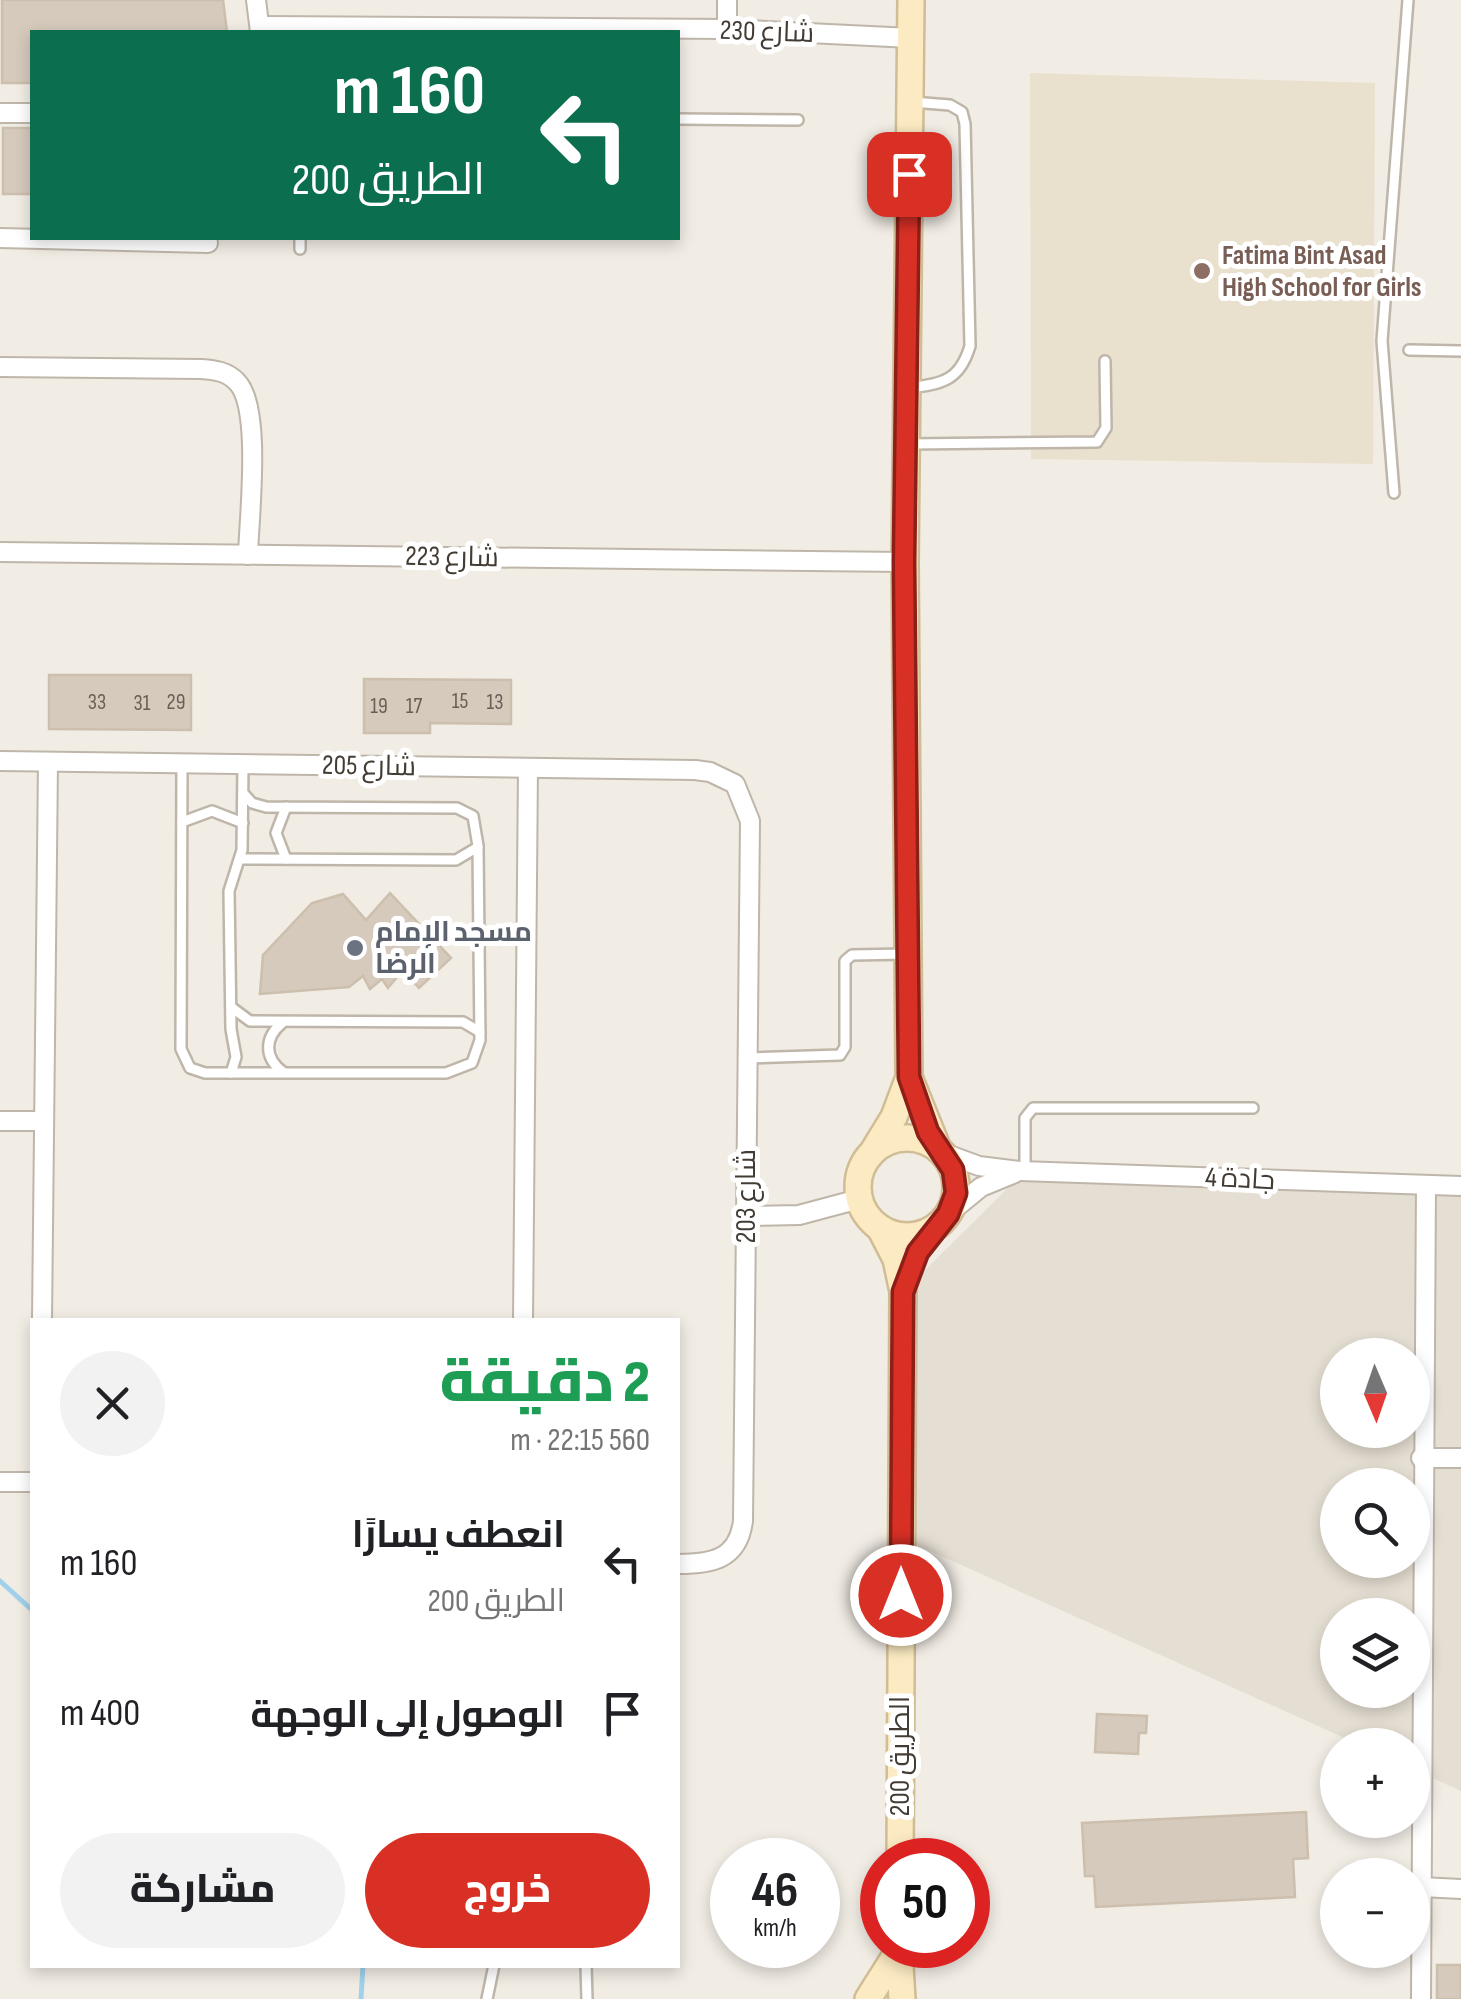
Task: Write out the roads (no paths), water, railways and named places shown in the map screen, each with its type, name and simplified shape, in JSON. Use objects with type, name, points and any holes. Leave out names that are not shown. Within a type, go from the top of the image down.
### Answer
[{"type":"main road","points":[[909,1077],[956,1181],[941,1221],[913,1236],[880,1228],[859,1200],[859,1175],[894,1117],[909,1077],[904,562],[911,0]]},
{"type":"main road","points":[[871,1154],[881,1145],[907,1138],[939,1150]]},
{"type":"main road","name":"الطريق 200","points":[[903,1292],[941,1221]]},
{"type":"main road","name":"الطريق 200","points":[[880,1228],[896,1259],[903,1292],[900,1838]]},
{"type":"main road","points":[[868,1999],[886,1968]]},
{"type":"main road","points":[[900,1968],[902,1999]]},
{"type":"street","name":"شارع 230","points":[[256,0],[261,29],[727,30],[911,38]]},
{"type":"street","points":[[727,0],[727,30]]},
{"type":"street","points":[[0,113],[30,113]]},
{"type":"street","points":[[0,238],[30,239]]},
{"type":"street","points":[[83,240],[208,243]]},
{"type":"street","points":[[0,367],[201,368],[232,378],[242,388],[250,411],[248,554]]},
{"type":"street","name":"شارع 223","points":[[0,552],[904,562]]},
{"type":"street","name":"شارع 205","points":[[0,761],[695,770],[710,772],[735,784]]},
{"type":"street","points":[[42,1318],[48,762]]},
{"type":"street","points":[[523,1318],[528,768]]},
{"type":"street","name":"شارع 203","points":[[680,1564],[713,1563],[726,1557],[742,1536],[750,821],[735,784]]},
{"type":"street","points":[[0,1121],[44,1121]]},
{"type":"street","name":"جادة 4","points":[[939,1150],[979,1166],[1022,1171],[1461,1186]]},
{"type":"street","name":"جادة 4","points":[[941,1221],[981,1187],[1022,1171]]},
{"type":"street","points":[[1421,1858],[1426,1185]]},
{"type":"street","points":[[746,1216],[799,1215],[859,1200]]},
{"type":"street","points":[[1421,1458],[1461,1458]]},
{"type":"street","points":[[0,1482],[30,1482]]},
{"type":"street","points":[[1430,1887],[1461,1889]]},
{"type":"street","points":[[1421,1968],[1421,1999]]},
{"type":"lane","points":[[1394,493],[1382,341],[1408,0]]},
{"type":"lane","points":[[906,388],[942,384],[955,376],[964,366],[970,346],[965,124],[962,112],[950,105],[910,102]]},
{"type":"lane","points":[[680,120],[798,120]]},
{"type":"lane","points":[[1408,350],[1461,351]]},
{"type":"lane","points":[[906,444],[1092,444],[1106,428],[1104,361]]},
{"type":"lane","points":[[182,764],[181,1049],[186,1063],[197,1072],[455,1073],[476,1056],[480,1032],[475,820],[457,808],[258,806],[243,793]]},
{"type":"lane","points":[[230,1073],[236,1057],[230,1007],[230,891],[240,859],[243,764]]},
{"type":"lane","points":[[286,807],[276,833],[286,859]]},
{"type":"lane","points":[[182,822],[212,812],[243,822]]},
{"type":"lane","points":[[240,859],[456,860],[478,846]]},
{"type":"lane","points":[[747,1058],[840,1055],[845,1046],[848,957],[908,954]]},
{"type":"lane","points":[[230,1007],[250,1021],[464,1022],[480,1032]]},
{"type":"lane","points":[[284,1022],[272,1032],[268,1047],[272,1062],[284,1073]]},
{"type":"lane","points":[[1022,1171],[1025,1118],[1034,1108],[1254,1108]]},
{"type":"lane","points":[[487,1999],[493,1968]]},
{"type":"lane","points":[[586,1968],[587,1999]]},
{"type":"waterway","points":[[0,1581],[30,1608]]},
{"type":"waterway","points":[[361,1999],[363,1968]]},
{"type":"place","name":"Fatima Bint Asad High School for Girls","points":[[1202,271]]},
{"type":"place","name":"مسجد الإمام الرضا","points":[[355,948]]}]
